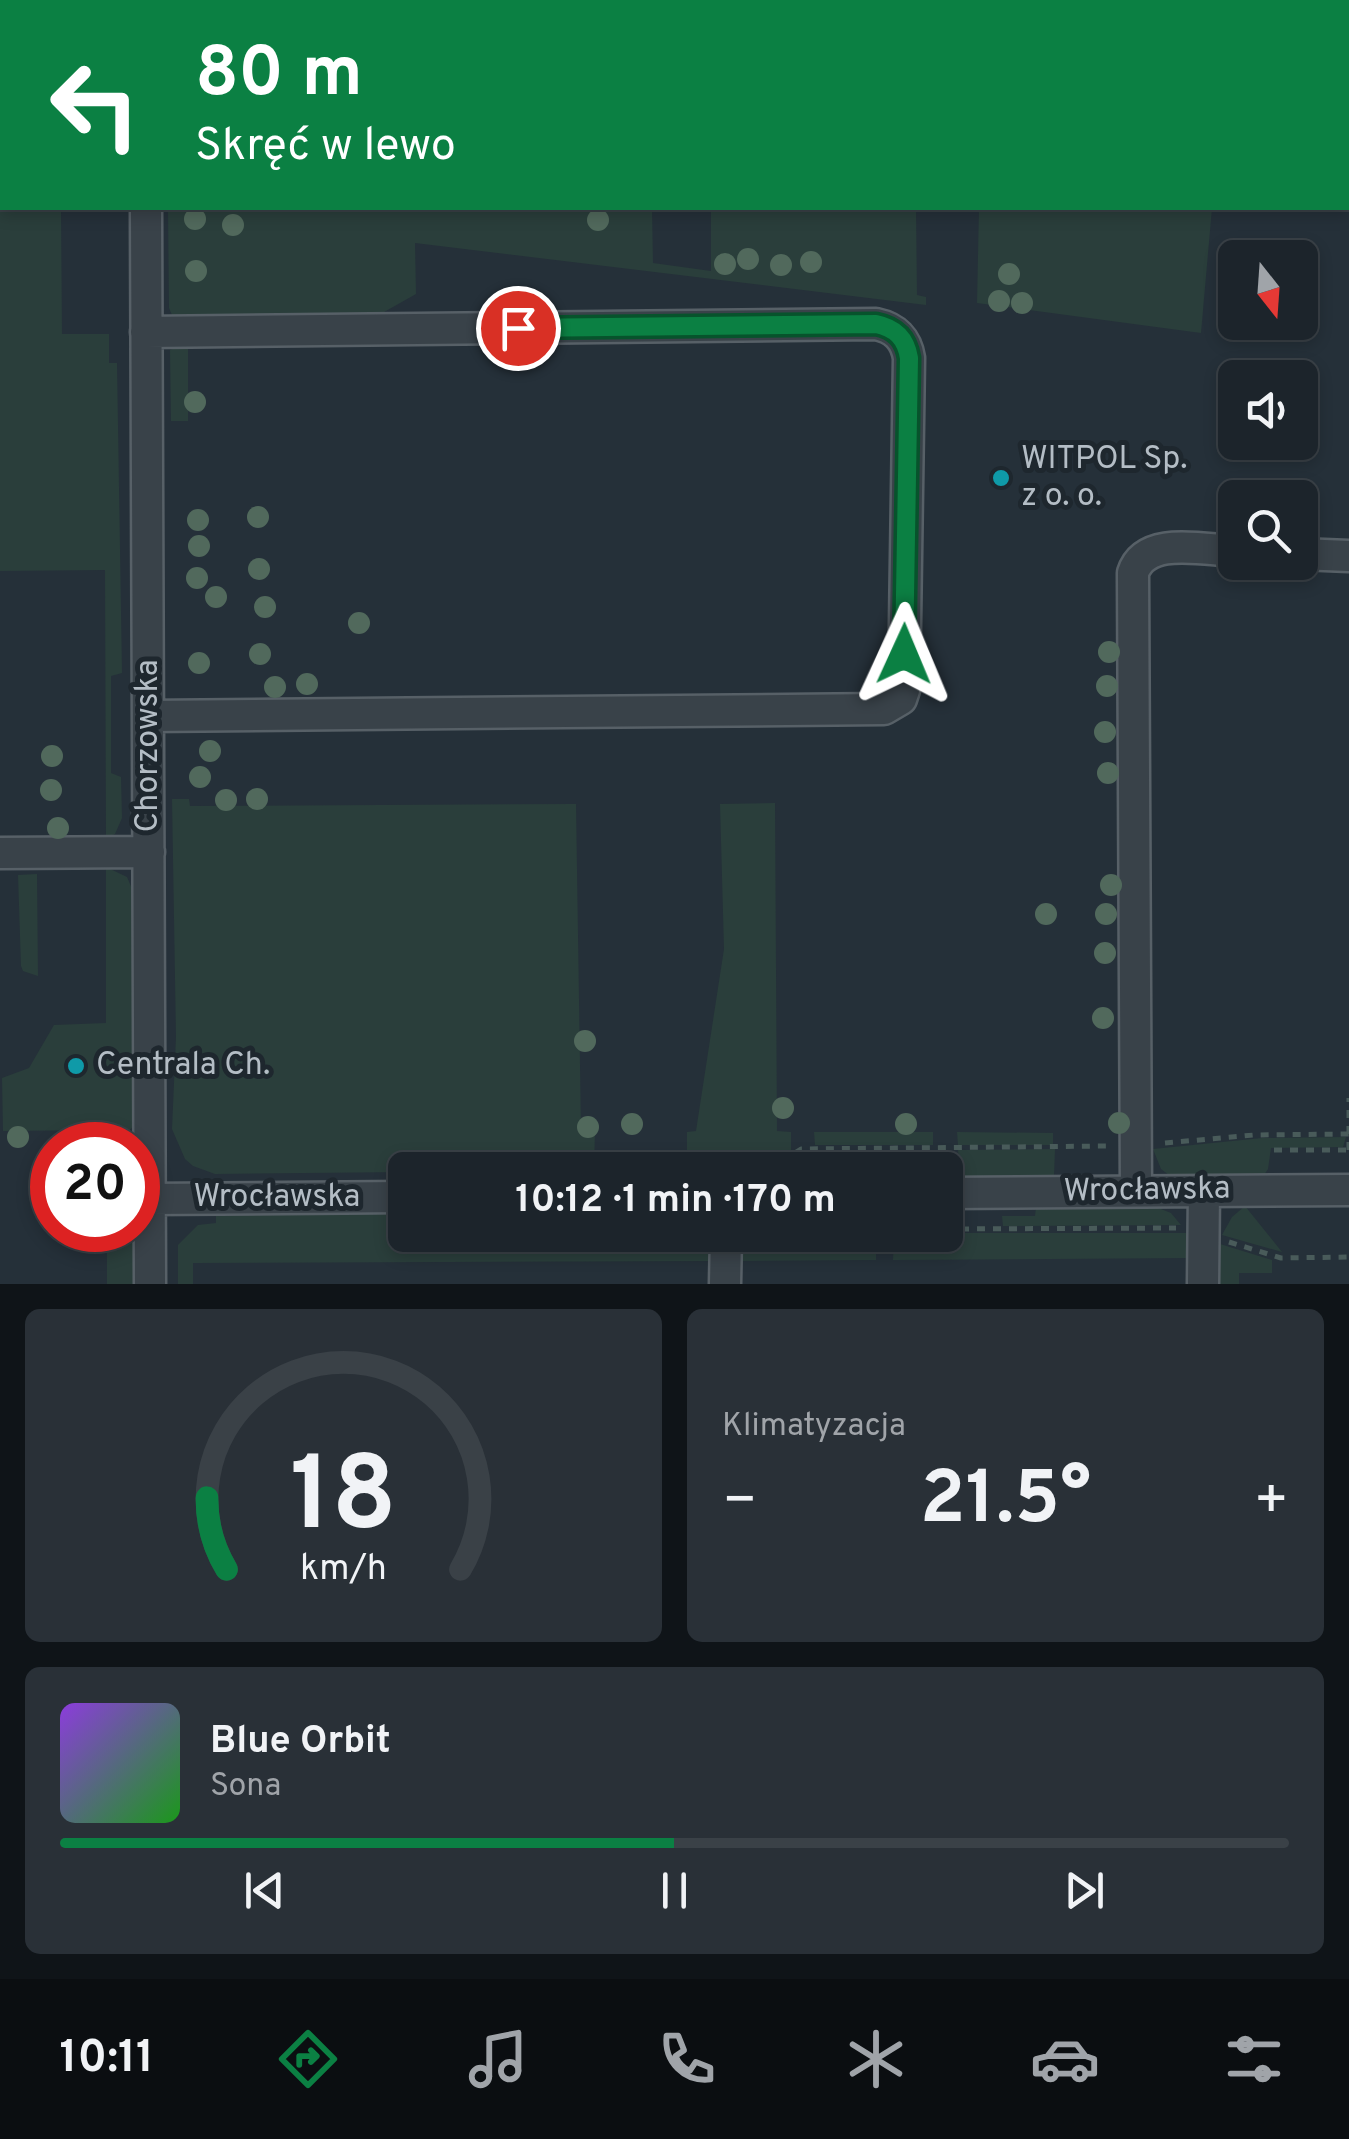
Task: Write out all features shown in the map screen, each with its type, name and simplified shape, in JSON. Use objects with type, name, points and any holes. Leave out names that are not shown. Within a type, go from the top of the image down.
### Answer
[{"type":"street","name":"Chorzowska","points":[[146,210],[150,1122]]},
{"type":"street","points":[[146,332],[876,324],[900,335],[909,358],[904,690],[901,698],[884,709],[149,716]]},
{"type":"street","points":[[1136,1192],[1132,573],[1139,560],[1158,550],[1218,551]]},
{"type":"street","points":[[1318,555],[1349,556]]},
{"type":"street","points":[[0,853],[149,852]]},
{"type":"street","points":[[1203,1284],[1204,1190]]},
{"type":"street","name":"Wrocławska","points":[[963,1193],[1349,1190]]},
{"type":"street","name":"Wrocławska","points":[[160,1199],[388,1197]]},
{"type":"street","name":"Chorzowska","points":[[150,1252],[150,1284]]},
{"type":"street","points":[[726,1252],[726,1284]]},
{"type":"path","points":[[1274,1150],[1349,1150],[1349,1098]]},
{"type":"path","points":[[798,1152],[1137,1146],[1254,1135],[1349,1134]]},
{"type":"path","points":[[963,1229],[1184,1228],[1281,1258],[1349,1257]]},
{"type":"green space","points":[[0,210],[61,210],[62,334],[109,334],[109,363],[117,363],[122,673],[111,676],[111,773],[121,777],[122,818],[115,834],[106,838],[105,570],[0,571]]},
{"type":"green space","points":[[168,210],[652,210],[653,263],[711,271],[711,210],[916,210],[917,295],[926,297],[926,305],[415,243],[416,294],[377,316],[188,319],[172,315]]},
{"type":"green space","points":[[979,210],[1212,210],[1201,333],[977,303]]},
{"type":"green space","points":[[188,344],[188,421],[171,421],[170,350]]},
{"type":"green space","points":[[172,799],[189,799],[190,806],[576,804],[581,1130],[595,1131],[594,1152],[388,1152],[388,1172],[215,1174],[185,1159],[172,1129],[176,1037]]},
{"type":"green space","points":[[775,803],[777,1131],[791,1132],[791,1152],[687,1152],[687,1132],[696,1131],[724,949],[720,804]]},
{"type":"green space","points":[[106,867],[127,877],[133,891],[135,1122],[30,1122],[30,1131],[3,1131],[2,1078],[29,1068],[54,1025],[106,1023]]},
{"type":"green space","points":[[37,874],[38,976],[23,971],[21,966],[18,875]]},
{"type":"green space","points":[[814,1132],[933,1132],[933,1145],[815,1145]]},
{"type":"green space","points":[[957,1132],[1053,1133],[1053,1145],[958,1145]]},
{"type":"green space","points":[[1346,1137],[1343,1147],[1271,1148],[1264,1175],[1169,1175],[1161,1169],[1153,1149],[1262,1138]]},
{"type":"green space","points":[[1055,1149],[1054,1176],[963,1177],[963,1152],[958,1150]]},
{"type":"green space","points":[[1245,1206],[1282,1252],[1222,1235],[1232,1217]]},
{"type":"green space","points":[[1156,1207],[1171,1213],[1181,1225],[1003,1226],[1002,1216],[1035,1216],[1036,1208]]},
{"type":"green space","points":[[388,1213],[388,1252],[714,1253],[708,1253],[708,1261],[193,1263],[193,1284],[178,1284],[178,1245],[198,1225],[216,1223],[216,1215]]},
{"type":"green space","points":[[963,1233],[1186,1233],[1191,1258],[893,1260],[893,1252],[963,1252]]},
{"type":"green space","points":[[1220,1244],[1272,1260],[1272,1273],[1239,1273],[1239,1284],[1218,1284]]},
{"type":"green space","points":[[107,1252],[137,1252],[137,1284],[107,1284]]},
{"type":"green space","points":[[738,1252],[876,1252],[876,1260],[738,1261]]},
{"type":"place","name":"WITPOL Sp. z o. o.","points":[[1001,478]]},
{"type":"place","name":"Centrala Ch.","points":[[76,1066]]},
{"type":"route","points":[[518,328],[876,324],[900,335],[909,358],[904,654]]}]
